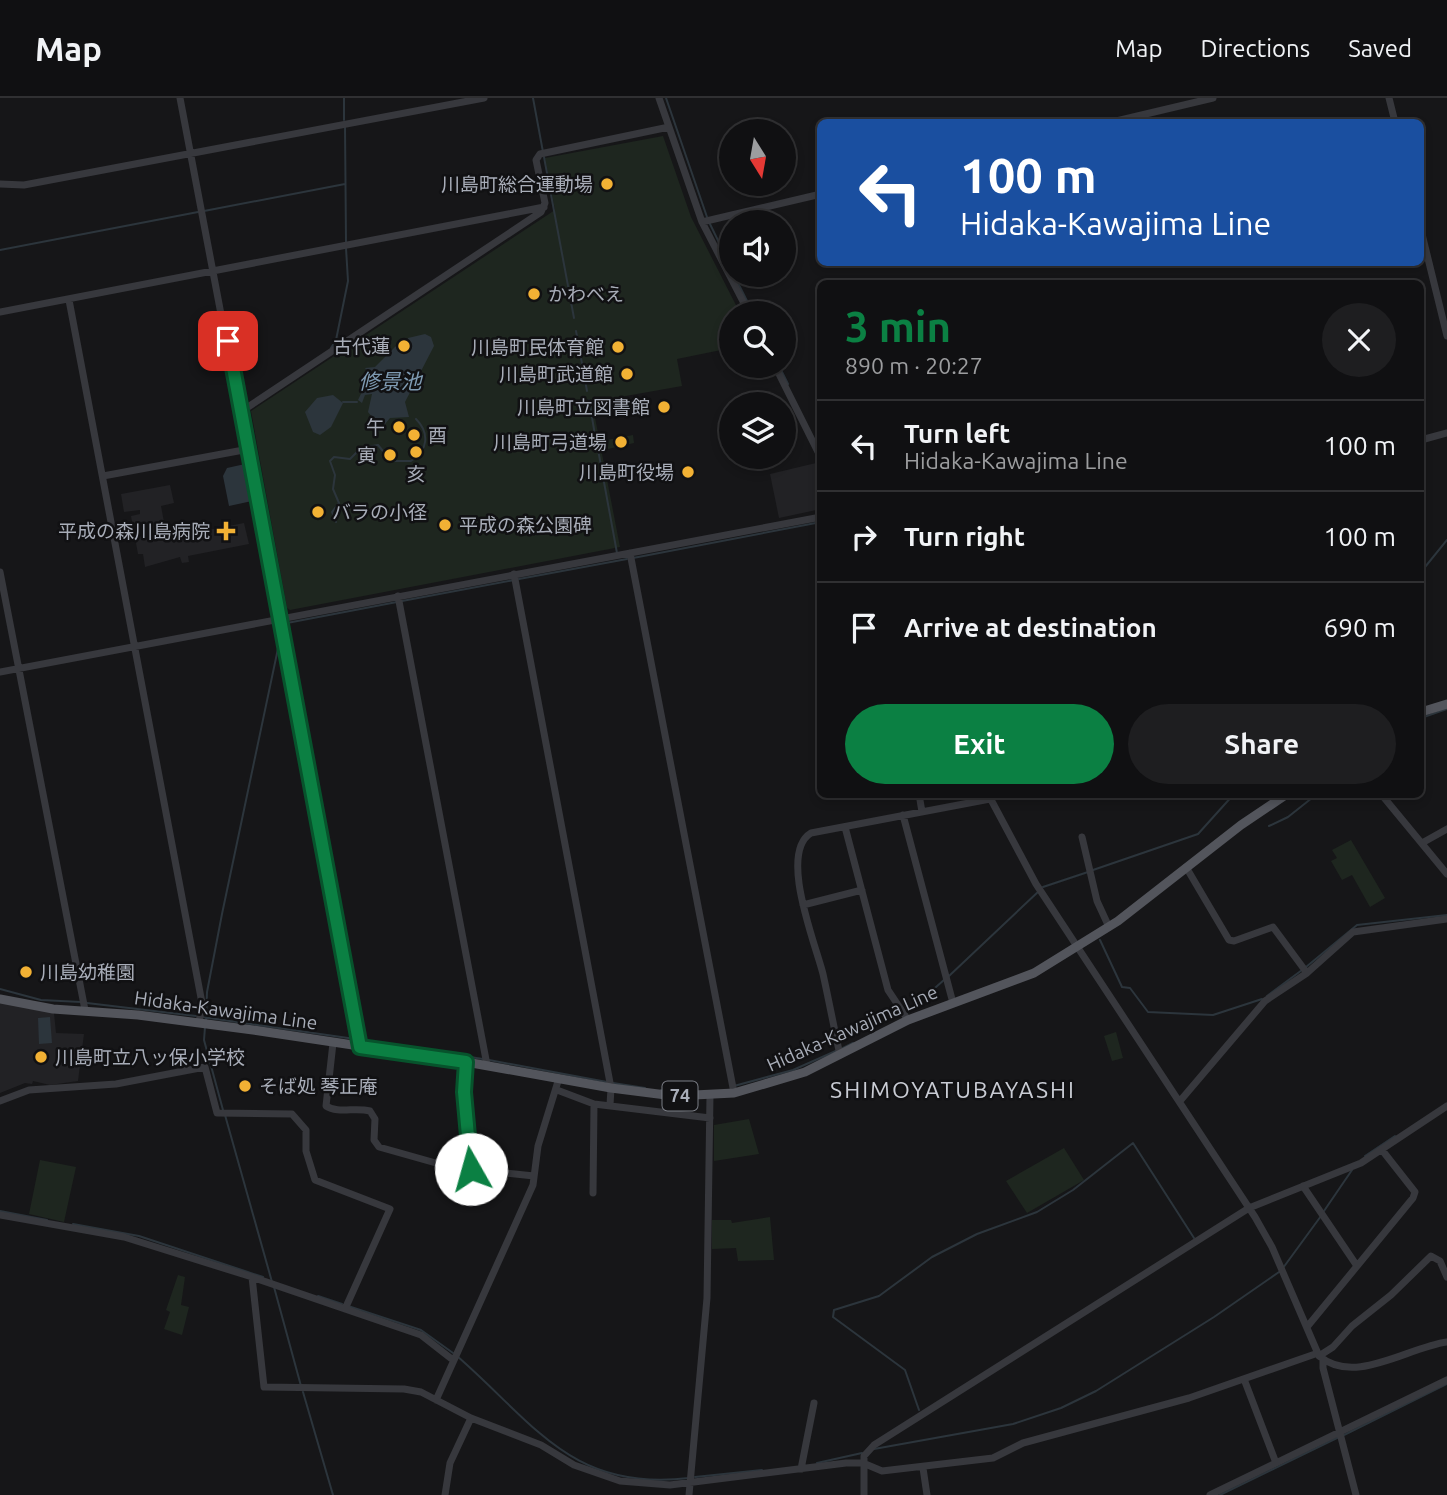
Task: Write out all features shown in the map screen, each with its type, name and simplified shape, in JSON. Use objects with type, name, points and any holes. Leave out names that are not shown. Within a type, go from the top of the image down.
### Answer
[{"type":"main road","points":[[1424,711],[1447,704]]},
{"type":"main road","name":"Hidaka-Kawajima Line","points":[[0,999],[53,1009],[199,1023],[487,1065],[611,1088],[669,1095],[734,1093],[805,1072],[908,1020],[1034,973],[1109,927],[1281,798]]},
{"type":"street","points":[[180,98],[242,411],[360,1047]]},
{"type":"street","points":[[0,184],[24,186],[484,98]]},
{"type":"street","points":[[659,98],[702,222],[743,301]]},
{"type":"street","points":[[1125,119],[1213,98]]},
{"type":"street","points":[[1389,98],[1394,119]]},
{"type":"street","points":[[544,207],[536,160],[540,153],[669,127]]},
{"type":"street","points":[[702,222],[817,195]]},
{"type":"street","points":[[0,312],[544,207]]},
{"type":"street","points":[[242,411],[544,207]]},
{"type":"street","points":[[1424,242],[1447,336]]},
{"type":"street","points":[[69,300],[202,1003],[199,1023]]},
{"type":"street","points":[[781,378],[817,450]]},
{"type":"street","points":[[1424,439],[1447,433]]},
{"type":"street","points":[[103,476],[249,449]]},
{"type":"street","points":[[0,672],[817,518]]},
{"type":"street","points":[[630,553],[734,1093]]},
{"type":"street","points":[[0,572],[85,1010]]},
{"type":"street","points":[[514,574],[611,1088],[610,1105]]},
{"type":"street","points":[[398,596],[487,1065]]},
{"type":"street","points":[[920,798],[922,813]]},
{"type":"street","points":[[840,1055],[823,974],[803,905],[797,860],[800,845],[811,833],[922,813],[985,798]]},
{"type":"street","points":[[990,798],[1036,884],[1080,947],[1272,1247],[1320,1356],[1356,1495]]},
{"type":"street","points":[[1384,798],[1447,874]]},
{"type":"street","points":[[903,815],[953,1003]]},
{"type":"street","points":[[845,827],[888,990],[908,1020]]},
{"type":"street","points":[[1422,843],[1447,829]]},
{"type":"street","points":[[1082,837],[1097,901],[1109,927]]},
{"type":"street","points":[[1186,867],[1229,940],[1234,941],[1273,927],[1307,973]]},
{"type":"street","points":[[803,905],[862,890]]},
{"type":"street","points":[[1180,1101],[1265,1001],[1307,973],[1358,930],[1447,919]]},
{"type":"street","points":[[333,1043],[326,1106],[337,1110],[355,1107],[370,1111],[375,1119],[374,1140],[379,1147],[431,1163],[534,1176]]},
{"type":"street","points":[[466,1062],[464,1100],[471,1169]]},
{"type":"street","points":[[0,1101],[29,1090],[116,1084],[205,1068],[217,1113],[292,1114],[306,1130],[306,1151],[315,1180],[390,1209],[345,1309]]},
{"type":"street","points":[[436,1400],[533,1185],[538,1146],[559,1078]]},
{"type":"street","points":[[556,1090],[594,1104],[710,1118]]},
{"type":"street","points":[[667,1111],[669,1095]]},
{"type":"street","points":[[689,1495],[707,1298],[710,1095]]},
{"type":"street","points":[[593,1193],[594,1104]]},
{"type":"street","points":[[864,1495],[863,1464],[866,1451],[876,1444],[1249,1208],[1362,1163],[1447,1107]]},
{"type":"street","points":[[1307,1327],[1415,1192],[1382,1150]]},
{"type":"street","points":[[1303,1186],[1357,1266]]},
{"type":"street","points":[[0,1215],[124,1237],[252,1277],[421,1335],[453,1360]]},
{"type":"street","points":[[252,1277],[264,1387],[404,1388],[541,1445],[575,1465],[620,1481],[670,1485],[801,1469],[863,1464],[882,1471],[993,1458],[1023,1443],[1189,1398],[1320,1356],[1334,1347],[1352,1326],[1411,1277],[1431,1256],[1440,1261],[1447,1278]]},
{"type":"street","points":[[1320,1356],[1338,1365],[1365,1367],[1413,1349],[1447,1342]]},
{"type":"street","points":[[1244,1379],[1276,1463]]},
{"type":"street","points":[[1210,1495],[1447,1380]]},
{"type":"street","points":[[801,1469],[814,1403]]},
{"type":"street","points":[[445,1495],[450,1463],[471,1418]]},
{"type":"street","points":[[923,1468],[927,1495]]},
{"type":"shaded area","points":[[663,136],[691,217],[719,272],[719,287],[727,287],[734,301],[719,301],[719,350],[677,359],[682,386],[592,402],[620,547],[290,610],[287,608],[251,411],[555,210],[545,158]]},
{"type":"shaded area","name":"川島町弓道場","points":[[633,435],[634,443],[608,449],[607,440]]},
{"type":"shaded area","points":[[816,463],[817,510],[779,518],[770,474]]},
{"type":"shaded area","name":"平成の森川島病院","points":[[170,485],[174,503],[161,506],[167,538],[244,523],[249,544],[188,556],[189,562],[182,563],[180,557],[145,567],[143,554],[138,554],[131,516],[140,514],[140,510],[124,512],[121,494]]},
{"type":"shaded area","points":[[1351,840],[1385,898],[1370,907],[1352,875],[1342,880],[1331,861],[1337,858],[1332,850]]},
{"type":"shaded area","name":"川島町立八ッ保小学校","points":[[0,1002],[54,1013],[56,1033],[84,1034],[78,1081],[50,1085],[33,1081],[32,1084],[25,1083],[0,1093]]},
{"type":"shaded area","points":[[1116,1032],[1123,1058],[1112,1061],[1104,1036]]},
{"type":"shaded area","points":[[749,1119],[759,1154],[714,1161],[714,1125]]},
{"type":"shaded area","points":[[1064,1148],[1084,1180],[1027,1213],[1006,1181]]},
{"type":"shaded area","points":[[40,1160],[76,1167],[64,1222],[29,1214]]},
{"type":"shaded area","points":[[770,1217],[774,1260],[738,1261],[736,1248],[712,1249],[712,1220],[731,1220],[732,1223]]},
{"type":"shaded area","points":[[178,1275],[185,1277],[181,1305],[189,1307],[182,1335],[164,1329],[170,1312],[166,1310]]},
{"type":"water","name":"修景池","points":[[425,334],[431,337],[434,346],[405,402],[409,417],[390,418],[376,435],[376,422],[368,412],[372,394],[365,395],[362,403],[358,400],[370,375],[365,368],[375,367],[397,345],[407,347],[408,338]]},
{"type":"water","points":[[333,395],[343,403],[331,427],[320,435],[313,432],[305,412],[317,398]]},
{"type":"water","points":[[245,464],[252,501],[229,506],[223,476],[227,468]]},
{"type":"water","points":[[50,1017],[52,1043],[39,1044],[38,1018]]},
{"type":"waterway","points":[[344,98],[344,120]]},
{"type":"waterway","points":[[533,98],[543,152]]},
{"type":"waterway","points":[[666,98],[707,217]]},
{"type":"waterway","points":[[345,126],[346,242]]},
{"type":"waterway","points":[[544,157],[574,318]]},
{"type":"waterway","points":[[204,211],[345,184]]},
{"type":"waterway","points":[[0,250],[198,212]]},
{"type":"waterway","points":[[709,222],[719,242]]},
{"type":"waterway","points":[[331,348],[336,340],[348,281],[346,248]]},
{"type":"waterway","points":[[740,287],[747,301]]},
{"type":"waterway","points":[[576,331],[587,391]]},
{"type":"waterway","points":[[785,378],[788,384]]},
{"type":"waterway","points":[[589,400],[595,435]]},
{"type":"waterway","points":[[343,402],[357,402]]},
{"type":"waterway","points":[[336,522],[332,512],[339,503],[333,489],[335,475],[330,461],[334,457],[350,459],[361,448],[378,445],[391,461],[411,461],[421,452],[425,441],[424,430],[416,419]]},
{"type":"waterway","points":[[597,444],[617,553]]},
{"type":"waterway","points":[[633,558],[817,523]]},
{"type":"waterway","points":[[1424,568],[1447,540]]},
{"type":"waterway","points":[[519,579],[627,559]]},
{"type":"waterway","points":[[402,601],[514,580]]},
{"type":"waterway","points":[[284,631],[287,623],[397,602]]},
{"type":"waterway","points":[[206,1022],[207,992],[222,914],[280,639]]},
{"type":"waterway","points":[[1424,717],[1447,709]]},
{"type":"waterway","points":[[1093,870],[1198,834],[1230,798]]},
{"type":"waterway","points":[[1269,826],[1288,817],[1312,798]]},
{"type":"waterway","points":[[1043,887],[1088,872]]},
{"type":"waterway","points":[[949,976],[1039,891]]},
{"type":"waterway","points":[[1306,967],[1357,925],[1447,915]]},
{"type":"waterway","points":[[1100,940],[1122,987],[1130,988],[1148,1012],[1213,1015],[1262,999]]},
{"type":"waterway","points":[[1267,996],[1302,970]]},
{"type":"waterway","points":[[907,1013],[945,979]]},
{"type":"waterway","points":[[0,989],[41,1000],[81,1002]]},
{"type":"waterway","points":[[87,1003],[196,1016]]},
{"type":"waterway","points":[[202,1017],[355,1039]]},
{"type":"waterway","points":[[205,1027],[204,1040],[223,1110]]},
{"type":"waterway","points":[[361,1040],[483,1059]]},
{"type":"waterway","points":[[843,1048],[853,1043]]},
{"type":"waterway","points":[[734,1086],[793,1070],[838,1050]]},
{"type":"waterway","points":[[489,1060],[607,1082]]},
{"type":"waterway","points":[[613,1083],[645,1088]]},
{"type":"waterway","points":[[661,1090],[694,1091]]},
{"type":"waterway","points":[[225,1115],[272,1282]]},
{"type":"waterway","points":[[1365,1156],[1395,1136]]},
{"type":"waterway","points":[[919,1410],[905,1370],[833,1317],[834,1310],[879,1296],[932,1257],[977,1234],[1037,1212],[1073,1190],[1133,1143],[1194,1238]]},
{"type":"waterway","points":[[1324,1211],[1352,1170]]},
{"type":"waterway","points":[[0,1211],[47,1220]]},
{"type":"waterway","points":[[1283,1268],[1321,1216]]},
{"type":"waterway","points":[[73,1224],[139,1236],[263,1277]]},
{"type":"waterway","points":[[874,1449],[1013,1424],[1061,1408],[1096,1391],[1214,1317],[1279,1272]]},
{"type":"waterway","points":[[274,1287],[301,1386]]},
{"type":"waterway","points":[[318,1296],[342,1304]]},
{"type":"waterway","points":[[348,1306],[421,1330],[453,1353]]},
{"type":"waterway","points":[[457,1356],[534,1428],[558,1448],[585,1463],[614,1474],[649,1480],[689,1478]]},
{"type":"waterway","points":[[1344,1435],[1447,1384]]},
{"type":"waterway","points":[[303,1392],[333,1495]]},
{"type":"waterway","points":[[1220,1495],[1339,1437]]},
{"type":"waterway","points":[[817,1463],[862,1453]]},
{"type":"waterway","points":[[695,1477],[762,1470]]},
{"type":"place","name":"川島町総合運動場","points":[[607,184]]},
{"type":"place","name":"かわべえ","points":[[534,294]]},
{"type":"place","name":"古代蓮","points":[[404,346]]},
{"type":"place","name":"川島町民体育館","points":[[618,347]]},
{"type":"place","name":"川島町武道館","points":[[627,374]]},
{"type":"place","name":"川島町立図書館","points":[[664,407]]},
{"type":"place","name":"午","points":[[399,427]]},
{"type":"place","name":"酉","points":[[414,435]]},
{"type":"place","name":"川島町弓道場","points":[[621,442]]},
{"type":"place","name":"亥","points":[[416,452]]},
{"type":"place","name":"寅","points":[[390,455]]},
{"type":"place","name":"川島町役場","points":[[688,472]]},
{"type":"place","name":"バラの小径","points":[[318,512]]},
{"type":"place","name":"平成の森公園碑","points":[[445,525]]},
{"type":"place","name":"平成の森川島病院","points":[[226,531]]},
{"type":"place","name":"川島幼稚園","points":[[26,972]]},
{"type":"place","name":"川島町立八ッ保小学校","points":[[41,1057]]},
{"type":"place","name":"そば処 琴正庵","points":[[245,1086]]},
{"type":"district","name":"SHIMOYATUBAYASHI","points":[[953,1090]]},
{"type":"route","points":[[228,341],[360,1047],[466,1062],[464,1092],[471,1169]]}]
